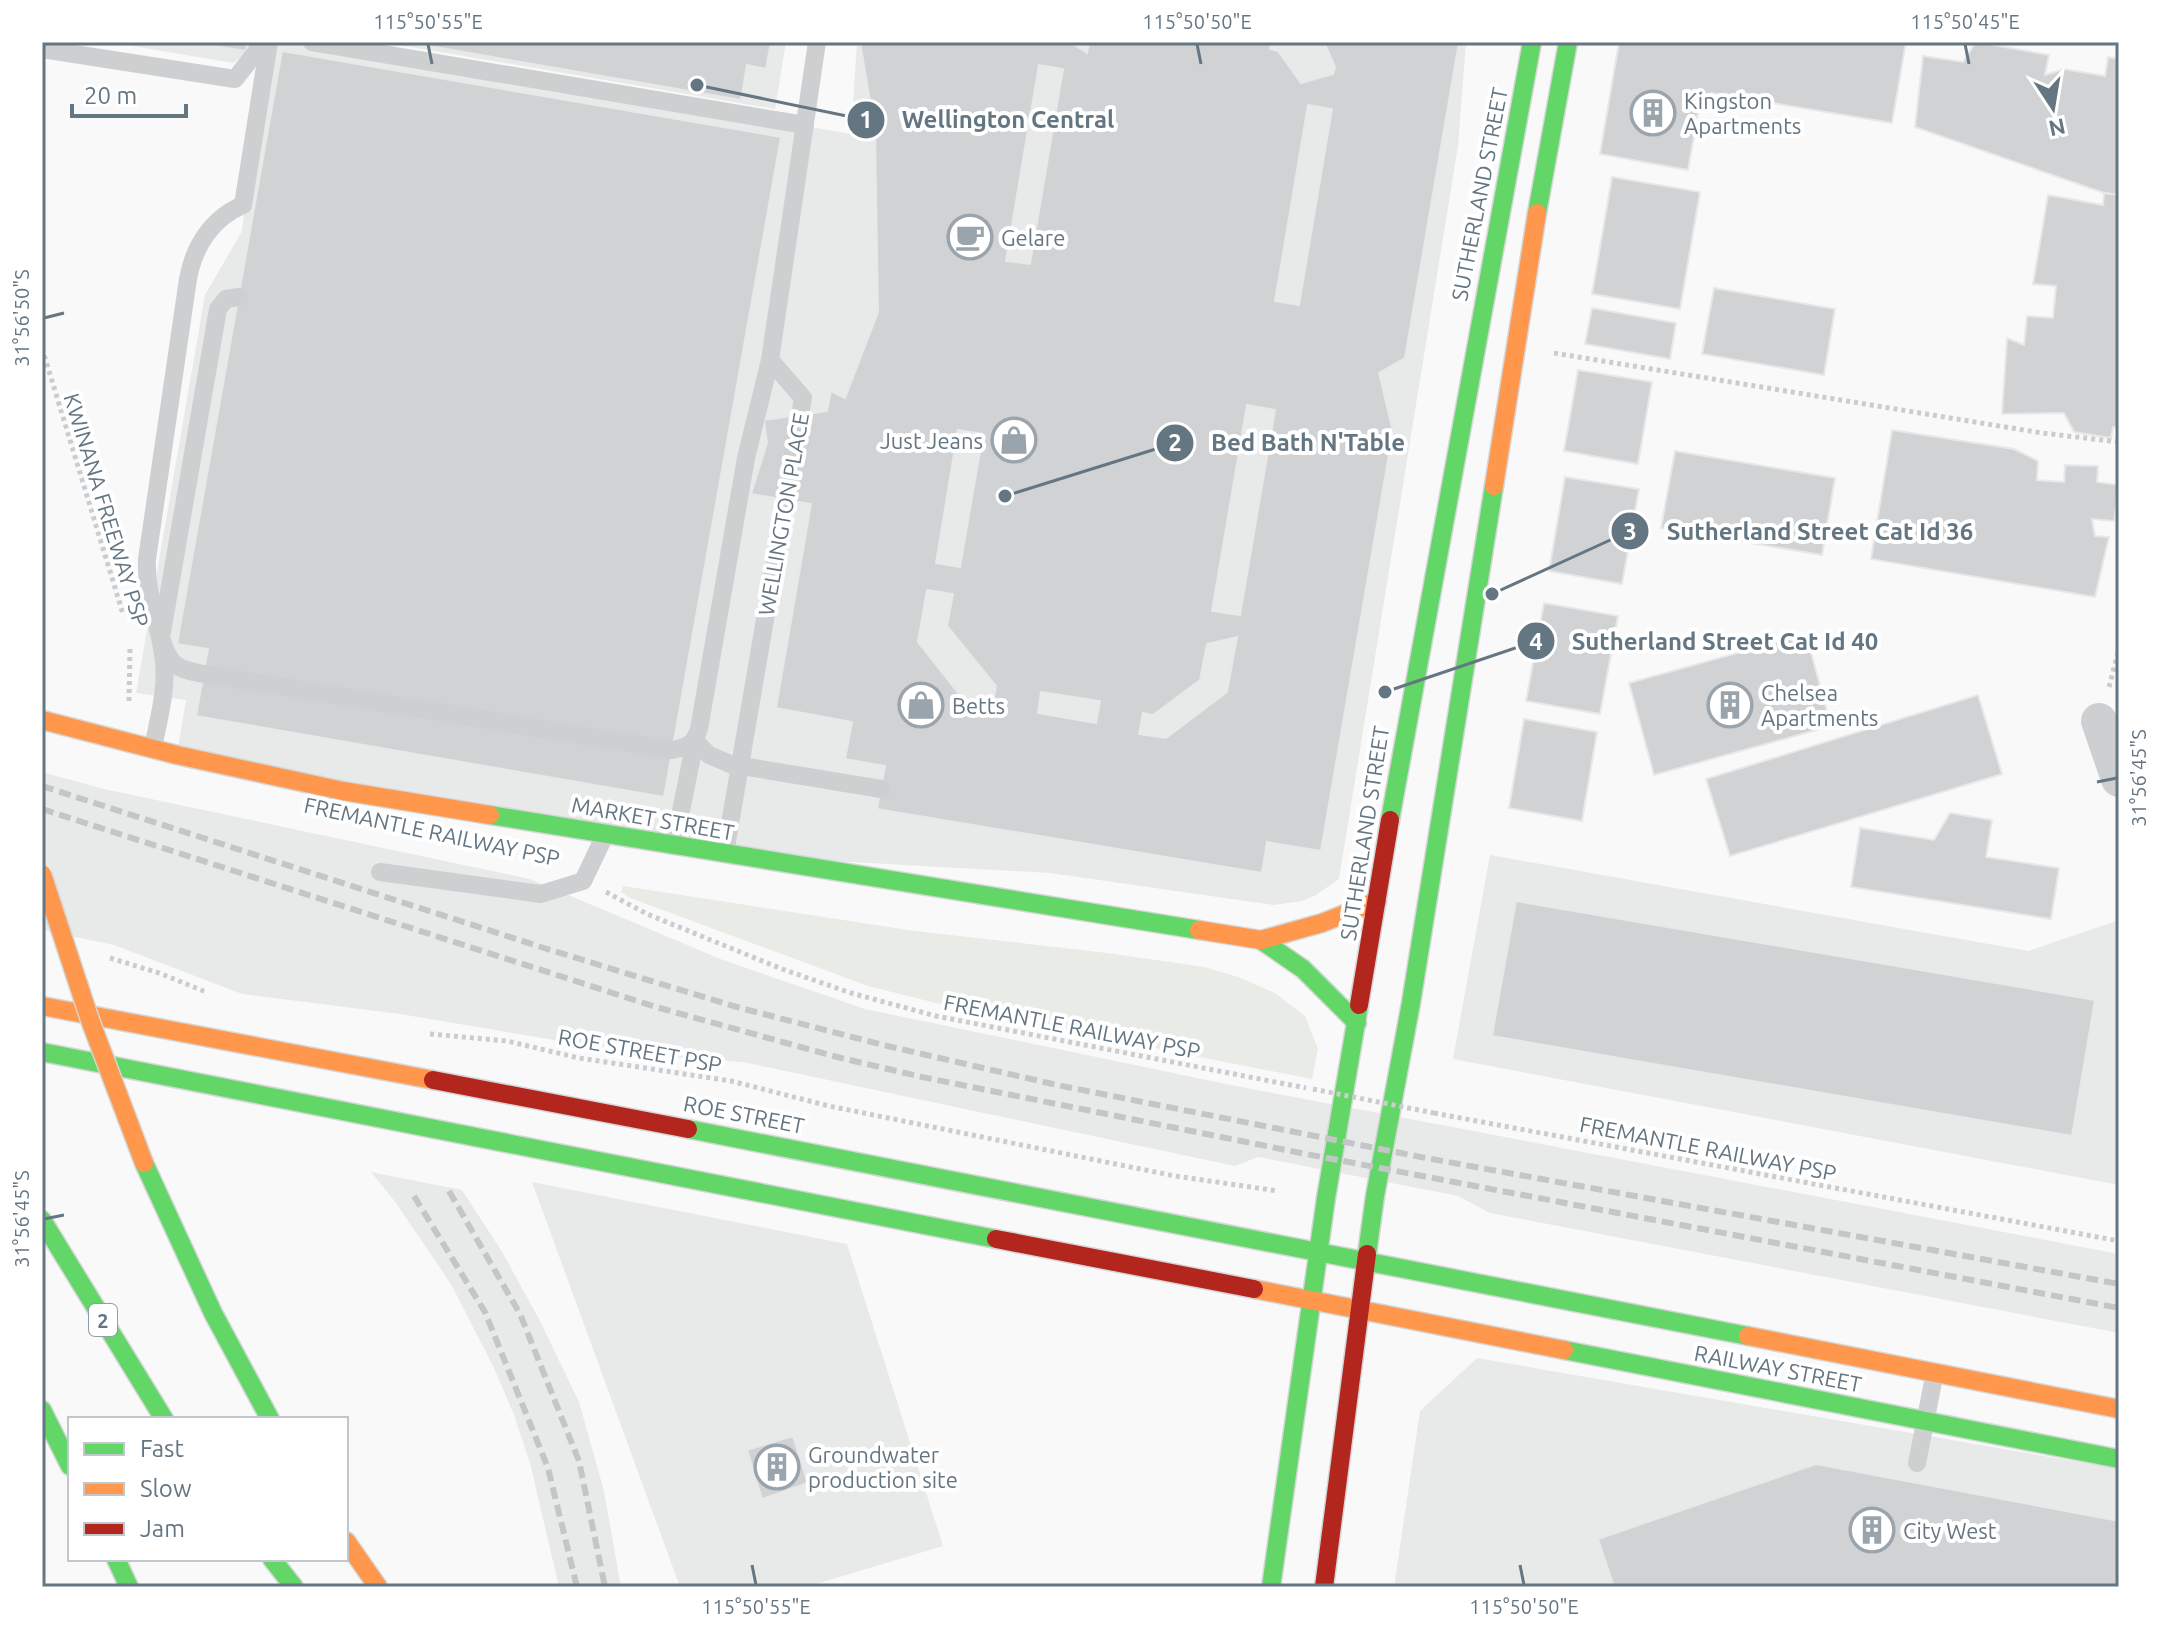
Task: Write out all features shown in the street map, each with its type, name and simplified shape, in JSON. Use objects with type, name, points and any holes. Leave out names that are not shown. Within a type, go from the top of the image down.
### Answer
[{"type":"main road","name":"SUTHERLAND STREET","points":[[1271,1587],[1319,1252],[1412,688],[1532,42]]},
{"type":"main road","points":[[1324,1587],[1375,1196],[1411,1003],[1546,159],[1568,42]]},
{"type":"main road","name":"MARKET STREET","points":[[42,720],[343,791],[1261,940],[1322,923],[1377,901]]},
{"type":"main road","points":[[42,874],[71,970],[144,1163],[213,1313],[269,1417]]},
{"type":"main road","name":"MARKET STREET","points":[[1261,940],[1303,969],[1357,1023]]},
{"type":"main road","name":"ROE STREET","points":[[42,1006],[1437,1275]]},
{"type":"main road","points":[[42,1052],[1360,1310]]},
{"type":"main road","points":[[346,1113],[355,1065]]},
{"type":"main road","name":"2","points":[[42,1220],[163,1417]]},
{"type":"main road","name":"RAILWAY STREET","points":[[1437,1275],[2119,1409]]},
{"type":"main road","name":"RAILWAY STREET","points":[[1360,1310],[2119,1459]]},
{"type":"main road","points":[[42,1410],[68,1462]]},
{"type":"main road","points":[[348,1544],[378,1587]]},
{"type":"main road","points":[[117,1561],[129,1587]]},
{"type":"main road","points":[[274,1561],[294,1587]]},
{"type":"street","points":[[2099,721],[2119,779]]},
{"type":"lane","points":[[42,49],[235,79],[266,42]]},
{"type":"lane","points":[[153,748],[164,683],[164,663],[148,582],[147,559],[190,270],[211,226],[223,215],[243,205],[266,42]]},
{"type":"lane","points":[[312,42],[805,125]]},
{"type":"lane","points":[[674,846],[746,458],[770,360],[817,42]]},
{"type":"lane","points":[[239,297],[226,299],[218,309],[161,638],[168,659],[183,670],[204,674],[672,750],[687,748],[695,741]]},
{"type":"lane","name":"WELLINGTON PLACE","points":[[725,855],[803,398],[770,360]]},
{"type":"lane","points":[[695,741],[709,755],[730,764],[881,789]]},
{"type":"lane","points":[[380,872],[541,894],[583,881],[605,834]]},
{"type":"lane","points":[[1917,1463],[1935,1372]]},
{"type":"path","name":"KWINANA FREEWAY PSP","points":[[42,348],[125,620]]},
{"type":"path","points":[[1552,353],[2042,433],[2119,442]]},
{"type":"path","name":"KWINANA FREEWAY PSP","points":[[125,741],[131,671],[130,640]]},
{"type":"path","name":"FREMANTLE RAILWAY PSP","points":[[583,881],[647,914],[782,969],[851,993],[936,1016],[2119,1241]]},
{"type":"path","points":[[103,957],[159,973],[215,997]]},
{"type":"path","name":"ROE STREET PSP","points":[[427,1034],[507,1041],[617,1065],[731,1081],[845,1109],[1237,1186],[1278,1191]]},
{"type":"shaded area","points":[[109,42],[261,42],[233,63]]},
{"type":"shaded area","points":[[266,42],[314,42],[851,134],[857,42],[1466,42],[1458,146],[1339,879],[1302,901],[1274,905],[1050,873],[725,855],[177,755],[186,700],[136,693],[205,295],[242,231]]},
{"type":"shaded area","points":[[381,42],[786,42],[775,109]]},
{"type":"shaded area","points":[[42,772],[104,789],[530,879],[723,960],[865,1009],[1226,1084],[2119,1254],[2119,1333],[1490,1213],[1458,1196],[1258,1157],[1235,1166],[743,1062],[643,1055],[400,1014],[242,994],[114,945],[42,930]]},
{"type":"shaded area","points":[[1490,855],[2028,951],[2119,920],[2119,1185],[1453,1059]]},
{"type":"shaded area","points":[[623,886],[915,931],[1204,967],[1275,993],[1305,1016],[1318,1049],[1312,1079],[976,1013],[868,986],[630,898],[621,892]]},
{"type":"shaded area","points":[[371,1172],[462,1190],[501,1250],[579,1402],[604,1491],[621,1587],[559,1587],[530,1463],[494,1368],[451,1284]]},
{"type":"shaded area","points":[[532,1182],[847,1244],[943,1546],[806,1587],[680,1587]]},
{"type":"shaded area","points":[[1477,1358],[2119,1469],[2119,1587],[1394,1587],[1420,1411]]},
{"type":"building","points":[[190,42],[248,42],[246,51]]},
{"type":"building","points":[[406,42],[771,42],[766,69],[747,65],[741,100]]},
{"type":"building","points":[[860,42],[1070,42],[1087,53],[1089,42],[1271,42],[1270,49],[1278,51],[1301,83],[1333,74],[1335,67],[1324,42],[1459,42],[1405,358],[1379,373],[1393,431],[1321,851],[1267,842],[1262,873],[877,809],[885,766],[845,759],[852,722],[776,708],[811,504],[751,494],[767,443],[764,420],[827,411],[831,391],[845,398],[878,312],[875,131]],"holes":[[[1039,65],[1063,69],[1030,264],[1006,261]],[[1308,105],[1332,109],[1299,305],[1275,301]],[[1247,405],[1275,410],[1240,615],[1212,611]],[[958,430],[983,434],[960,567],[936,563]],[[927,590],[953,594],[947,626],[996,686],[992,708],[967,704],[918,642]],[[1237,637],[1227,692],[1166,738],[1139,734],[1143,713],[1153,715],[1200,680],[1207,644]],[[1041,692],[1100,701],[1096,723],[1038,713]]]},
{"type":"building","name":"Kingston Apartments","points":[[1619,42],[1906,42],[1892,123],[1712,93],[1700,102],[1688,170],[1600,154]]},
{"type":"building","points":[[1976,42],[2049,55],[2045,75],[2064,69],[2105,76],[2108,57],[2119,59],[2119,195],[2104,193],[1915,127],[1923,56],[1963,62]]},
{"type":"building","points":[[282,51],[781,137],[664,797],[196,716],[208,649],[177,644]]},
{"type":"building","name":"Kingston Apartments","points":[[1612,177],[1700,192],[1680,309],[1592,294]]},
{"type":"building","points":[[2104,193],[2119,195],[2119,428],[2113,427],[2111,438],[2074,432],[2064,413],[2002,414],[2007,338],[2024,345],[2027,316],[2053,318],[2056,286],[2033,284],[2048,195],[2103,205]]},
{"type":"building","points":[[1714,288],[1835,309],[1824,375],[1702,354]]},
{"type":"building","points":[[1592,308],[1676,323],[1670,359],[1585,344]]},
{"type":"building","points":[[1578,370],[1652,382],[1638,464],[1564,451]]},
{"type":"building","points":[[1892,430],[2014,449],[2038,461],[2037,480],[2064,482],[2065,465],[2098,466],[2097,482],[2119,485],[2114,521],[2092,519],[2095,536],[2109,537],[2095,597],[1871,559]]},
{"type":"building","points":[[1675,451],[1835,478],[1822,555],[1661,528]]},
{"type":"building","points":[[1565,477],[1639,489],[1622,584],[1549,571]]},
{"type":"building","points":[[1544,603],[1618,616],[1600,714],[1526,701]]},
{"type":"building","name":"Chelsea Apartments","points":[[1806,634],[1831,726],[1654,775],[1629,683]]},
{"type":"building","points":[[1978,695],[2002,774],[1730,856],[1706,779]]},
{"type":"building","points":[[1524,719],[1597,732],[1582,821],[1509,808]]},
{"type":"building","points":[[1950,813],[1992,820],[1986,857],[2059,868],[2051,919],[1851,887],[1860,828],[1934,840]]},
{"type":"building","points":[[1516,901],[2095,1000],[2072,1136],[1492,1036]]},
{"type":"building","name":"Groundwater production site","points":[[793,1436],[808,1483],[762,1499],[747,1450]]},
{"type":"building","name":"City West","points":[[1816,1464],[2119,1521],[2119,1587],[1614,1587],[1598,1539]]},
{"type":"railway","points":[[42,786],[544,948],[733,1006],[883,1045],[1057,1085],[1426,1158],[2119,1284]]},
{"type":"railway","points":[[42,809],[656,1007],[837,1057],[1301,1153],[2119,1308]]},
{"type":"railway","points":[[449,1191],[520,1314],[579,1461],[605,1587]]},
{"type":"railway","points":[[414,1196],[485,1312],[548,1468],[577,1587]]},
{"type":"traffic: fast","points":[[1390,820],[1532,42]]},
{"type":"traffic: fast","points":[[1537,213],[1568,42]]},
{"type":"traffic: fast","points":[[1367,1254],[1411,1003],[1494,486]]},
{"type":"traffic: fast","points":[[490,815],[1199,930]]},
{"type":"traffic: fast","points":[[1261,940],[1303,969],[1357,1023]]},
{"type":"traffic: fast","points":[[1271,1587],[1326,1198],[1359,1005]]},
{"type":"traffic: fast","points":[[42,1052],[996,1239]]},
{"type":"traffic: fast","points":[[688,1129],[1748,1336]]},
{"type":"traffic: fast","points":[[144,1163],[213,1313],[269,1417]]},
{"type":"traffic: fast","points":[[42,1220],[163,1417]]},
{"type":"traffic: fast","points":[[1564,1350],[2119,1459]]},
{"type":"traffic: fast","points":[[42,1410],[68,1462]]},
{"type":"traffic: fast","points":[[117,1561],[129,1587]]},
{"type":"traffic: fast","points":[[274,1561],[294,1587]]},
{"type":"traffic: slow","points":[[1494,486],[1537,213]]},
{"type":"traffic: slow","points":[[42,720],[177,755],[343,791],[490,815]]},
{"type":"traffic: slow","points":[[42,874],[90,1020],[144,1163]]},
{"type":"traffic: slow","points":[[1199,930],[1261,940],[1322,923],[1377,901]]},
{"type":"traffic: slow","points":[[42,1006],[433,1080]]},
{"type":"traffic: slow","points":[[1254,1289],[1564,1350]]},
{"type":"traffic: slow","points":[[1748,1336],[2119,1409]]},
{"type":"traffic: slow","points":[[348,1544],[378,1587]]},
{"type":"traffic: jam","points":[[1359,1005],[1390,820]]},
{"type":"traffic: jam","points":[[433,1080],[688,1129]]},
{"type":"traffic: jam","points":[[996,1239],[1254,1289]]},
{"type":"traffic: jam","points":[[1324,1587],[1367,1254]]},
{"type":"place","name":"Wellington Central","points":[[697,85]]},
{"type":"place","name":"Kingston Apartments","points":[[1653,113]]},
{"type":"place","name":"Gelare","points":[[970,237]]},
{"type":"place","name":"Just Jeans","points":[[1014,440]]},
{"type":"place","name":"Bed Bath N'Table","points":[[1005,496]]},
{"type":"place","name":"Sutherland Street Cat Id 36","points":[[1492,594]]},
{"type":"place","name":"Sutherland Street Cat Id 40","points":[[1385,692]]},
{"type":"place","name":"Betts","points":[[921,705]]},
{"type":"place","name":"Chelsea Apartments","points":[[1730,705]]},
{"type":"place","name":"Groundwater production site","points":[[777,1467]]},
{"type":"place","name":"City West","points":[[1872,1530]]}]
